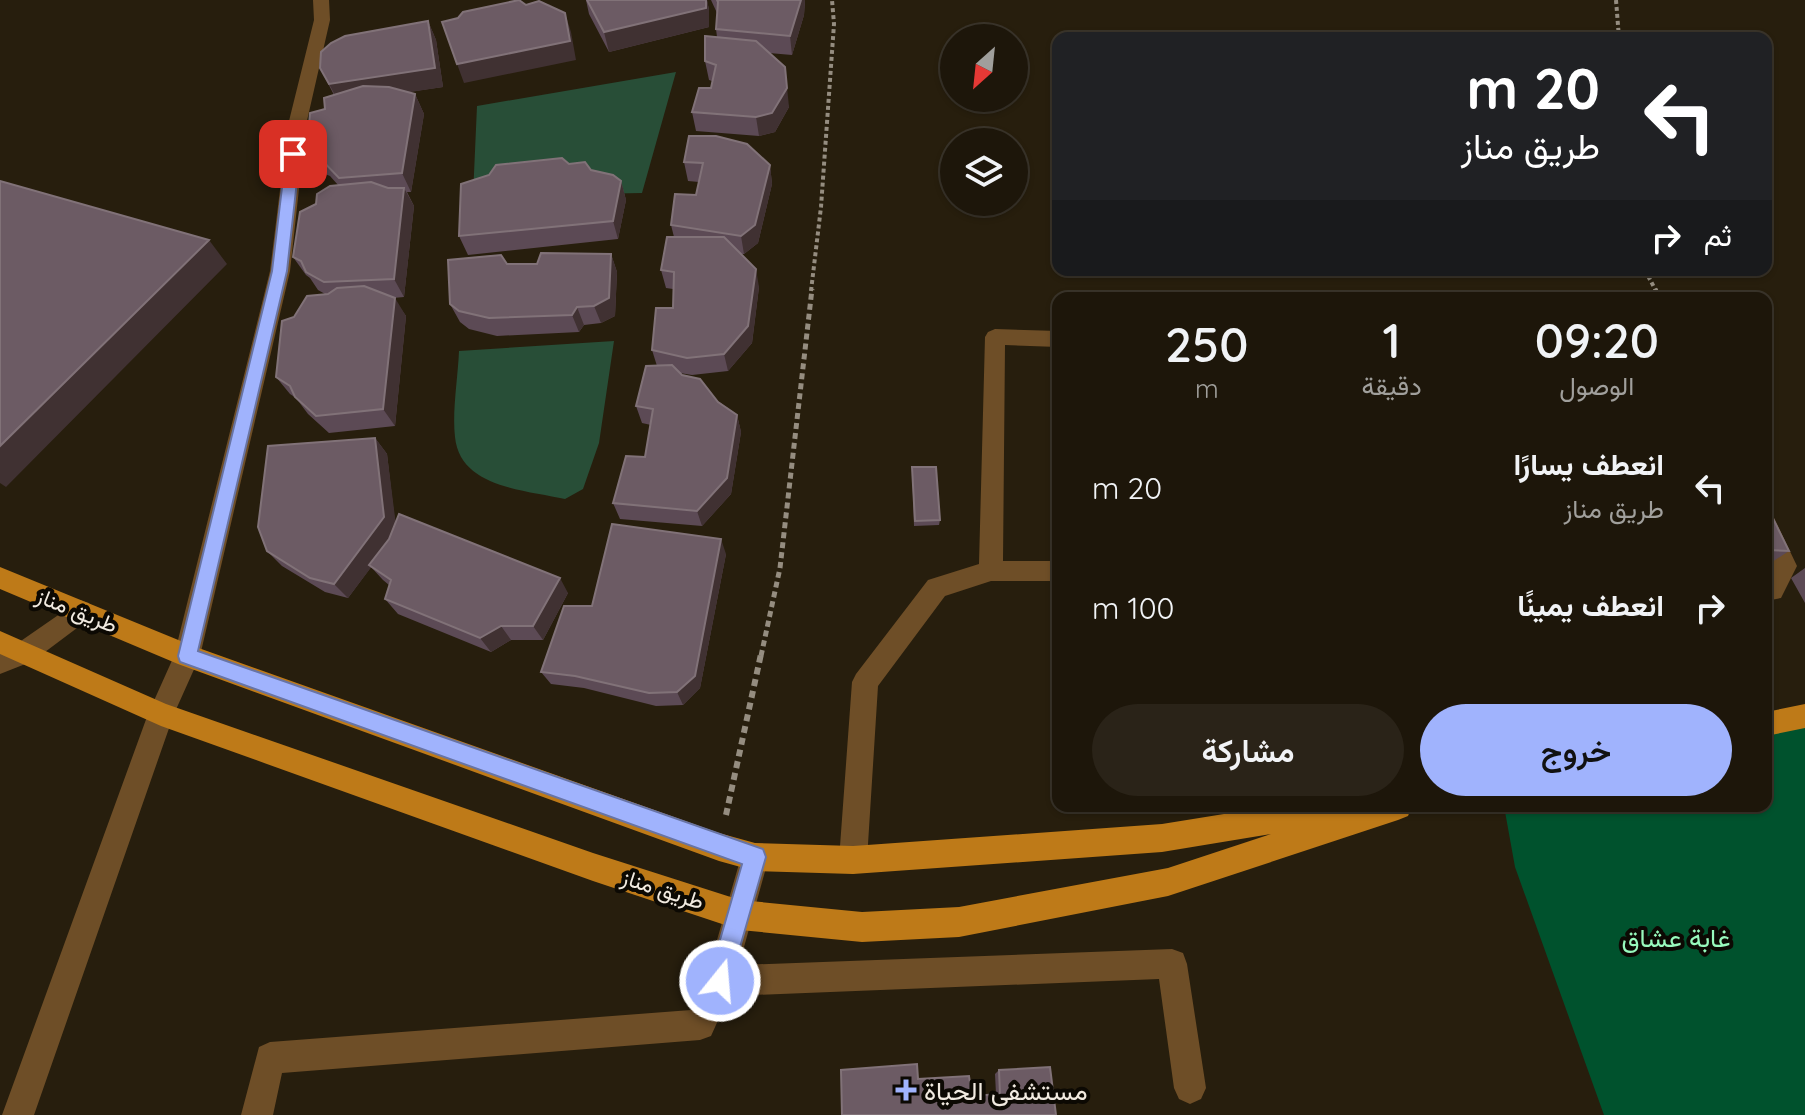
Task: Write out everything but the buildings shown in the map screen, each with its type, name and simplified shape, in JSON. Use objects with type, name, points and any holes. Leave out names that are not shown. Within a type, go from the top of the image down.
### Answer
[{"type":"main road","name":"طريق مناز","points":[[0,578],[187,656],[719,847],[755,857],[853,860],[1162,838],[1324,812]]},
{"type":"main road","name":"طريق مناز","points":[[8,652],[161,714],[593,867],[740,915],[862,927],[959,922],[1168,882],[1380,812]]},
{"type":"main road","points":[[1772,723],[1805,716]]},
{"type":"street","points":[[18,1115],[161,714],[187,656],[280,271],[297,125],[322,20],[321,0]]},
{"type":"street","points":[[991,571],[995,337],[1052,339]]},
{"type":"street","points":[[1772,538],[1785,566],[1772,590]]},
{"type":"street","points":[[853,860],[865,682],[937,588],[991,571],[1052,571]]},
{"type":"street","points":[[8,652],[80,611]]},
{"type":"street","points":[[257,1115],[270,1058],[700,1025],[720,981],[755,857]]},
{"type":"street","points":[[720,981],[1172,964],[1190,1088]]},
{"type":"path","points":[[719,847],[780,568],[819,223],[834,24],[832,0]]},
{"type":"path","points":[[1616,0],[1619,32]]},
{"type":"green space","points":[[676,72],[642,193],[473,196],[477,106]]},
{"type":"green space","points":[[614,341],[599,443],[583,489],[565,499],[532,493],[497,484],[469,467],[460,454],[454,427],[459,351]]},
{"type":"green space","name":"غابة عشاق","points":[[1805,716],[1805,1115],[1604,1115],[1515,867],[1505,812],[1772,812],[1772,723]]},
{"type":"place","name":"مستشفى الحياة","points":[[906,1090]]},
{"type":"route","points":[[293,154],[280,271],[187,656],[719,847],[755,857],[720,981]]}]
